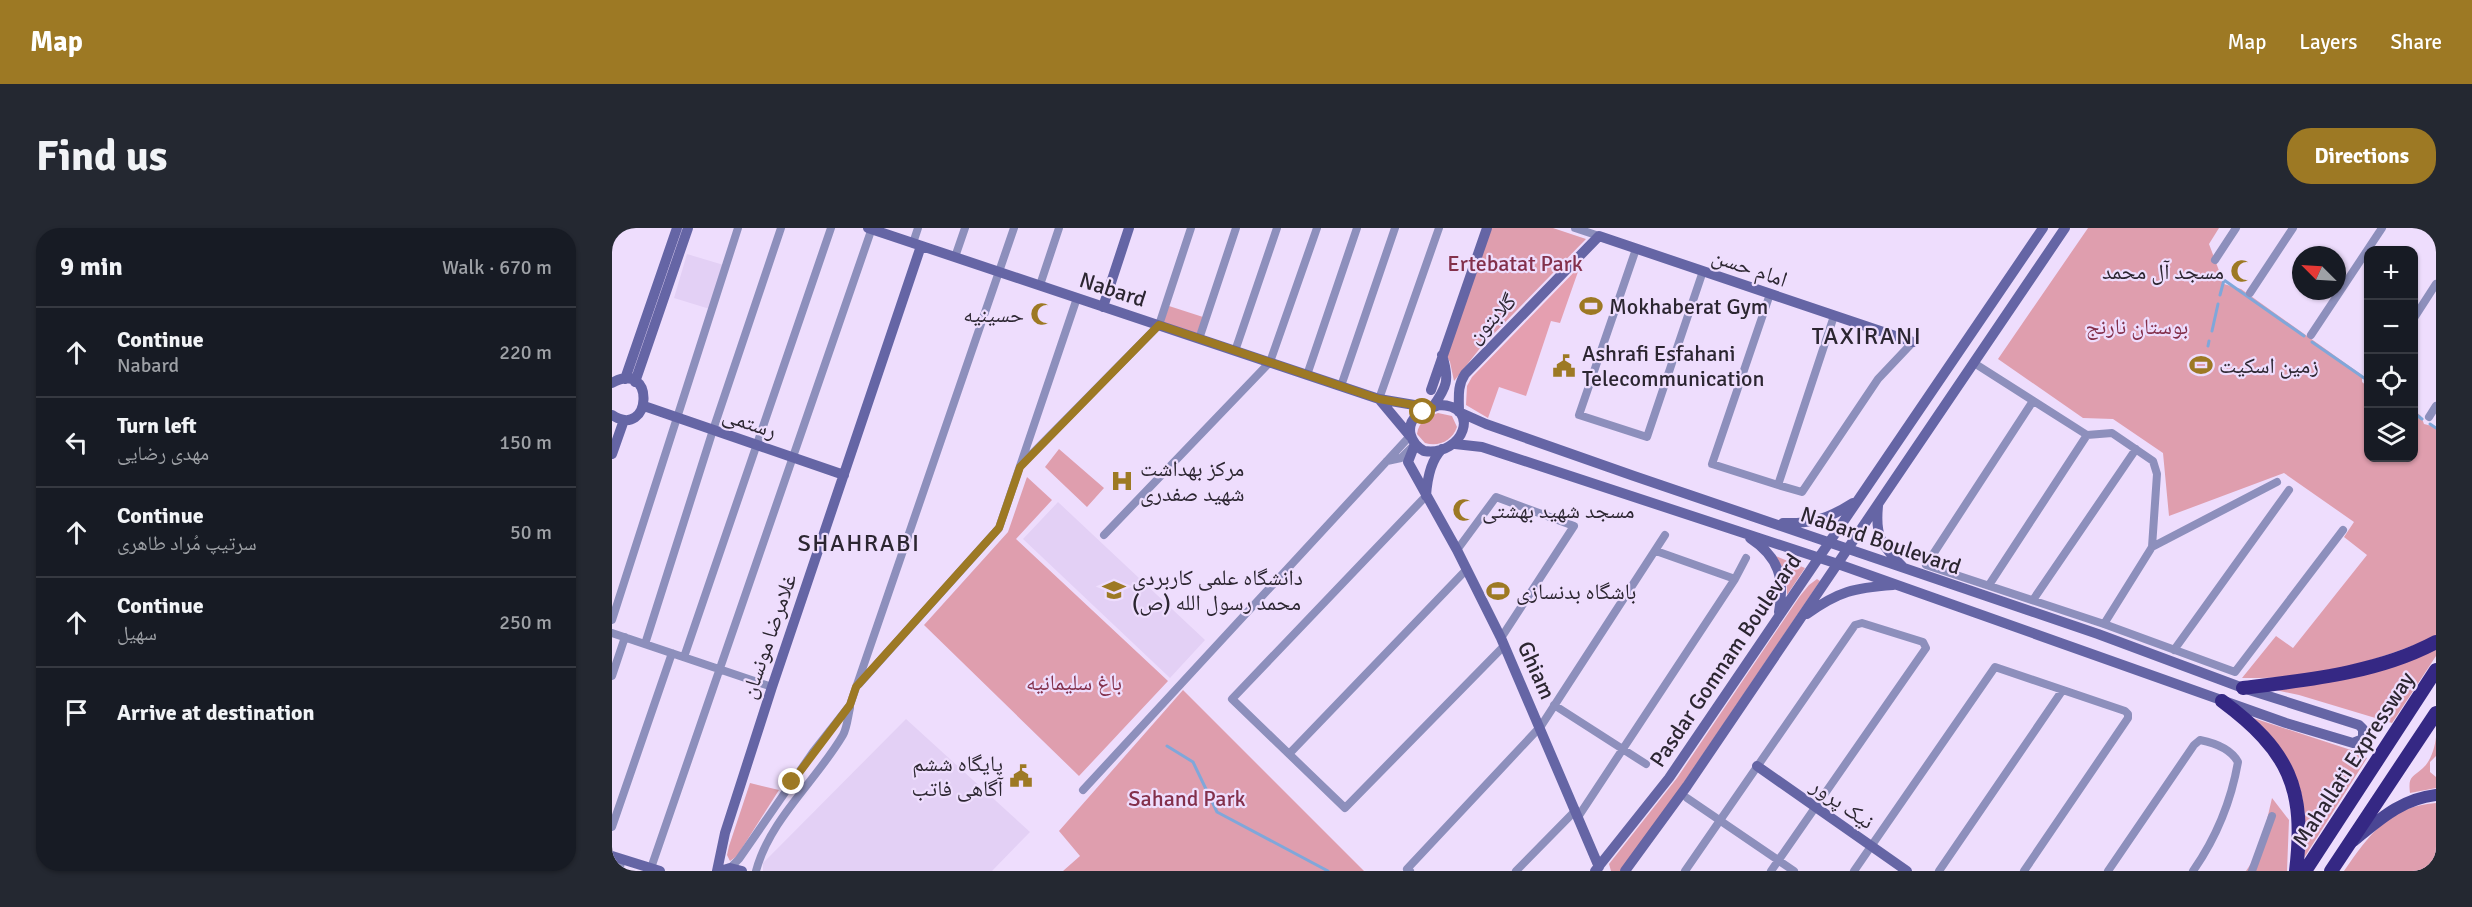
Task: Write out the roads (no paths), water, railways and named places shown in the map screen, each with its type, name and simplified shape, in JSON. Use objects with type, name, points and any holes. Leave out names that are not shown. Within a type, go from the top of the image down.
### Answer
[{"type":"highway","points":[[2243,688],[2325,678],[2383,662],[2436,642]]},
{"type":"highway","name":"Mahallati Expressway","points":[[2305,871],[2436,670]]},
{"type":"highway","points":[[2222,701],[2264,736],[2286,766],[2299,811],[2301,837],[2296,871]]},
{"type":"highway","name":"Mahallati Expressway","points":[[2331,871],[2436,713]]},
{"type":"main road","points":[[630,380],[677,228]]},
{"type":"main road","points":[[630,380],[688,228]]},
{"type":"main road","name":"Nabard","points":[[870,228],[1379,399],[1432,408]]},
{"type":"main road","points":[[1103,307],[1129,228]]},
{"type":"main road","points":[[1431,390],[1487,228]]},
{"type":"main road","name":"Pasdar Gomnam Boulevard","points":[[1625,871],[1687,786],[2065,228]]},
{"type":"main road","name":"Pasdar Gomnam Boulevard","points":[[1597,869],[1669,778],[2041,229]]},
{"type":"main road","name":"امام حسن","points":[[1599,236],[1913,342]]},
{"type":"main road","name":"گلابتون","points":[[1459,412],[1458,391],[1465,374],[1599,236]]},
{"type":"main road","name":"غلامرضا مونسان","points":[[722,870],[725,833],[844,475],[917,244]]},
{"type":"main road","points":[[1432,408],[1444,393],[1448,377],[1442,355]]},
{"type":"main road","points":[[612,383],[630,380]]},
{"type":"main road","points":[[612,454],[615,418],[636,416],[644,406],[644,392],[630,380]]},
{"type":"main road","points":[[1379,399],[1413,440],[1424,451],[1432,452],[1455,444],[1463,432],[1464,425],[1459,412],[1446,405],[1432,408],[1417,416],[1410,428],[1413,440]]},
{"type":"main road","name":"رستمی","points":[[644,406],[844,475]]},
{"type":"main road","name":"Nabard Boulevard","points":[[1455,444],[1482,447],[1740,531],[2286,723],[2353,743],[2363,739],[2364,734],[2359,725],[2243,688],[2098,633],[1497,428],[1459,412]]},
{"type":"main road","name":"Ghiam","points":[[1413,440],[1408,462],[1457,550],[1503,642],[1577,814],[1597,869]]},
{"type":"main road","points":[[1426,496],[1427,480],[1437,454],[1443,449]]},
{"type":"main road","points":[[1769,522],[1801,524],[1823,520],[1858,500]]},
{"type":"main road","points":[[1878,504],[1876,525],[1882,546],[1904,568]]},
{"type":"main road","points":[[1740,531],[1758,543],[1779,568],[1782,595],[1778,618]]},
{"type":"main road","points":[[1801,618],[1833,596],[1866,587],[1896,585]]},
{"type":"main road","points":[[2286,723],[2302,722],[2306,719],[2304,711],[2292,703]]},
{"type":"main road","name":"نیک پرور","points":[[1757,766],[1907,871]]},
{"type":"main road","points":[[2348,846],[2397,807],[2421,797],[2436,795]]},
{"type":"main road","points":[[617,858],[656,870]]},
{"type":"main road","points":[[722,870],[742,871]]},
{"type":"street","points":[[612,620],[738,228]]},
{"type":"street","points":[[645,644],[713,430],[781,228]]},
{"type":"street","points":[[684,657],[831,228]]},
{"type":"street","points":[[656,870],[719,669],[794,458],[870,228]]},
{"type":"street","points":[[917,244],[918,228]]},
{"type":"street","points":[[955,257],[965,228]]},
{"type":"street","points":[[756,871],[763,849],[777,827],[844,733],[856,687],[1014,228]]},
{"type":"street","points":[[1040,285],[1059,228]]},
{"type":"street","points":[[1020,467],[1159,325],[1191,228]]},
{"type":"street","points":[[1199,339],[1236,228]]},
{"type":"street","points":[[1234,351],[1277,228]]},
{"type":"street","points":[[1104,535],[1270,362],[1317,228]]},
{"type":"street","points":[[1307,375],[1357,228]]},
{"type":"street","points":[[1341,386],[1395,228]]},
{"type":"street","points":[[1379,399],[1438,228]]},
{"type":"street","name":"امام حسن","points":[[1575,228],[1599,236]]},
{"type":"street","points":[[2215,260],[2236,228]]},
{"type":"street","points":[[2250,293],[2293,228]]},
{"type":"street","points":[[2311,335],[2382,228]]},
{"type":"street","points":[[1636,249],[1579,415],[1647,437],[1703,271]]},
{"type":"street","points":[[2418,312],[2436,284]]},
{"type":"street","points":[[1770,294],[1712,464],[1802,492],[1878,379],[1913,342]]},
{"type":"street","points":[[856,687],[999,528],[1077,298]]},
{"type":"street","points":[[1778,485],[1834,316]]},
{"type":"street","points":[[1974,363],[2087,435],[2112,433],[2153,461],[2157,474],[2152,547],[2104,624]]},
{"type":"street","points":[[2033,401],[1926,564],[2104,624],[2235,672],[2343,530]]},
{"type":"street","points":[[2429,417],[2436,406]]},
{"type":"street","points":[[1989,585],[2087,435]]},
{"type":"street","points":[[1083,790],[1387,461],[1413,440]]},
{"type":"street","points":[[2033,600],[2136,449]]},
{"type":"street","points":[[2152,547],[2277,482]]},
{"type":"street","points":[[2174,650],[2289,490]]},
{"type":"street","points":[[1426,496],[1232,699],[1345,808],[1503,642],[1574,526],[1496,497],[1457,550]]},
{"type":"street","points":[[1408,870],[1540,726],[1665,535]]},
{"type":"street","points":[[1656,551],[1735,579]]},
{"type":"street","points":[[1516,871],[1577,814],[1624,749],[1735,579],[1746,558]]},
{"type":"street","points":[[1289,754],[1467,569]]},
{"type":"street","points":[[1685,871],[1855,625],[1859,622],[1923,642],[1926,648],[1771,871]]},
{"type":"street","points":[[612,633],[772,687]]},
{"type":"street","points":[[612,676],[625,637]]},
{"type":"street","points":[[612,827],[672,653]]},
{"type":"street","points":[[1854,871],[1995,667],[2125,711],[2128,714],[2128,718],[2024,871]]},
{"type":"street","points":[[1939,871],[2062,691]]},
{"type":"street","points":[[722,870],[740,859],[813,752],[850,705]]},
{"type":"street","points":[[1554,705],[1646,764]]},
{"type":"street","points":[[2108,871],[2196,742],[2209,742],[2234,755],[2238,762],[2229,800],[2219,826],[2206,853],[2193,871]]},
{"type":"street","points":[[1687,798],[1794,871]]},
{"type":"street","points":[[2252,871],[2272,816]]},
{"type":"street","points":[[617,858],[619,871]]},
{"type":"waterway","points":[[2220,295],[2224,280],[2304,336]]},
{"type":"waterway","points":[[2212,331],[2218,304]]},
{"type":"waterway","points":[[2208,346],[2209,341]]},
{"type":"waterway","points":[[2312,342],[2364,378]]},
{"type":"waterway","points":[[2418,416],[2422,419]]},
{"type":"waterway","points":[[2430,424],[2436,428]]},
{"type":"waterway","points":[[1167,746],[1193,762],[1217,812],[1328,871]]},
{"type":"place","name":"مسجد آل محمد","points":[[2242,271]]},
{"type":"place","name":"Mokhaberat Gym","points":[[1591,306]]},
{"type":"place","name":"حسینیه","points":[[1042,314]]},
{"type":"place","name":"زمین اسکیت","points":[[2201,365]]},
{"type":"place","name":"Ashrafi Esfahani Telecommunication","points":[[1564,366]]},
{"type":"place","name":"مرکز بهداشت شهید صفدری","points":[[1122,481]]},
{"type":"place","name":"مسجد شهید بهشتی","points":[[1464,510]]},
{"type":"place","name":"دانشگاه علمی کاربردی محمد رسول الله (ص)","points":[[1114,590]]},
{"type":"place","name":"باشگاه بدنسازی","points":[[1498,591]]},
{"type":"place","name":"پایگاه ششم آگاهی فاتب","points":[[1021,776]]},
{"type":"district","name":"TAXIRANI","points":[[1867,336]]},
{"type":"district","name":"SHAHRABI","points":[[859,543]]},
{"type":"park label","name":"Ertebatat Park","points":[[1515,263]]},
{"type":"park label","name":"بوستان نارنج","points":[[2137,326]]},
{"type":"park label","name":"باغ سلیمانیه","points":[[1074,682]]},
{"type":"park label","name":"Sahand Park","points":[[1187,798]]}]
